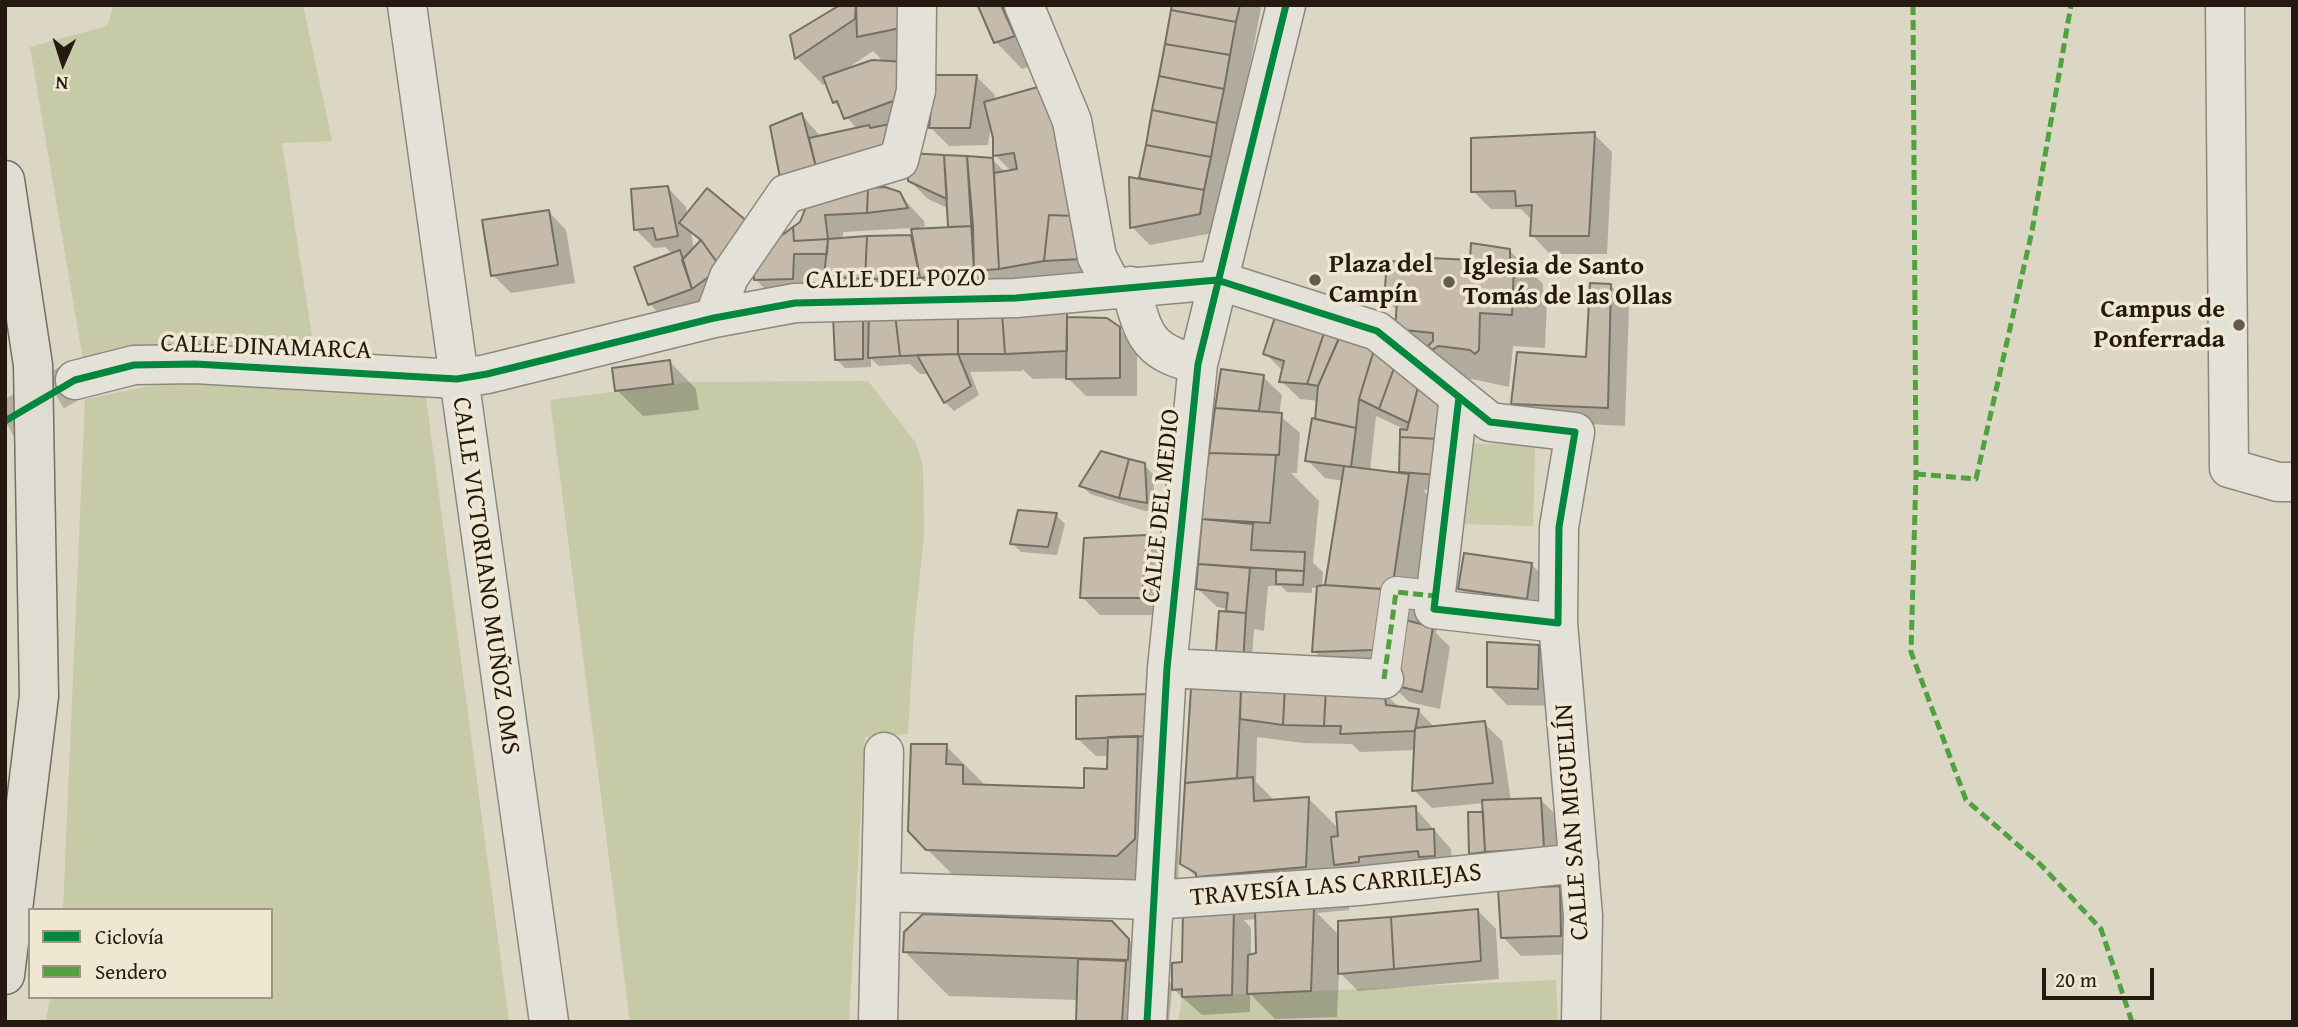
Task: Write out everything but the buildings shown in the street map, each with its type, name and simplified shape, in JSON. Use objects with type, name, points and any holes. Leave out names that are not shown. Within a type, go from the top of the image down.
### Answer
[{"type":"highway","points":[[5,180],[33,365],[38,696],[5,975]]},
{"type":"street","name":"CALLE VICTORIANO MUÑOZ OMS","points":[[407,5],[457,379],[549,1022]]},
{"type":"street","points":[[1024,5],[1072,121],[1097,257],[1122,287],[1143,332],[1167,357],[1198,364]]},
{"type":"street","name":"CALLE DEL MEDIO","points":[[1147,1022],[1167,668],[1198,364],[1286,5]]},
{"type":"street","points":[[2225,5],[2229,468],[2278,482],[2293,482]]},
{"type":"street","points":[[714,318],[729,276],[786,194],[899,160],[916,91],[925,7]]},
{"type":"street","name":"CALLE DEL POZO","points":[[457,379],[714,318],[795,303],[1016,298],[1217,280]]},
{"type":"street","points":[[1217,280],[1377,331],[1459,397],[1434,609],[1558,623]]},
{"type":"street","name":"CALLE DINAMARCA","points":[[75,380],[134,365],[195,364],[457,379]]},
{"type":"street","name":"CALLE SAN MIGUELÍN","points":[[1459,397],[1490,422],[1575,432],[1559,527],[1558,623],[1583,916],[1581,1022]]},
{"type":"street","points":[[1167,668],[1384,679],[1396,592],[1435,596]]},
{"type":"street","points":[[878,1022],[884,752]]},
{"type":"street","name":"TRAVESÍA LAS CARRILEJAS","points":[[882,892],[1152,900],[1358,886],[1579,863]]},
{"type":"green space","points":[[114,5],[303,5],[332,141],[282,143],[313,343],[83,360],[30,47],[107,26]]},
{"type":"green space","points":[[230,370],[424,382],[509,1022],[46,1022],[50,999],[273,999],[273,908],[63,908],[85,399]]},
{"type":"green space","points":[[868,381],[916,443],[923,466],[924,536],[914,631],[908,734],[865,737],[849,1022],[630,1022],[550,400],[689,382]]},
{"type":"green space","points":[[1467,443],[1535,446],[1533,526],[1462,524]]},
{"type":"green space","points":[[1556,980],[1558,1022],[1178,1022],[1182,997]]},
{"type":"tunnel","points":[[5,421],[75,380]]},
{"type":"marked path","points":[[1913,5],[1916,474],[1911,652],[1966,800],[2040,864],[2101,929],[2132,1022]]},
{"type":"marked path","points":[[1916,474],[1976,479],[2032,231],[2071,5]]},
{"type":"marked path","points":[[1384,679],[1396,592],[1435,596]]},
{"type":"cycle path","points":[[1147,1022],[1167,668],[1198,364],[1286,5]]},
{"type":"cycle path","points":[[5,421],[75,380],[134,365],[195,364],[457,379],[714,318],[795,303],[1016,298],[1217,280],[1377,331],[1490,422],[1575,432],[1559,527],[1558,623],[1434,609],[1459,397]]},
{"type":"place","name":"Plaza del Campín","points":[[1315,280]]},
{"type":"place","name":"Iglesia de Santo Tomás de las Ollas","points":[[1449,282]]},
{"type":"place","name":"Campus de Ponferrada","points":[[2239,325]]}]
